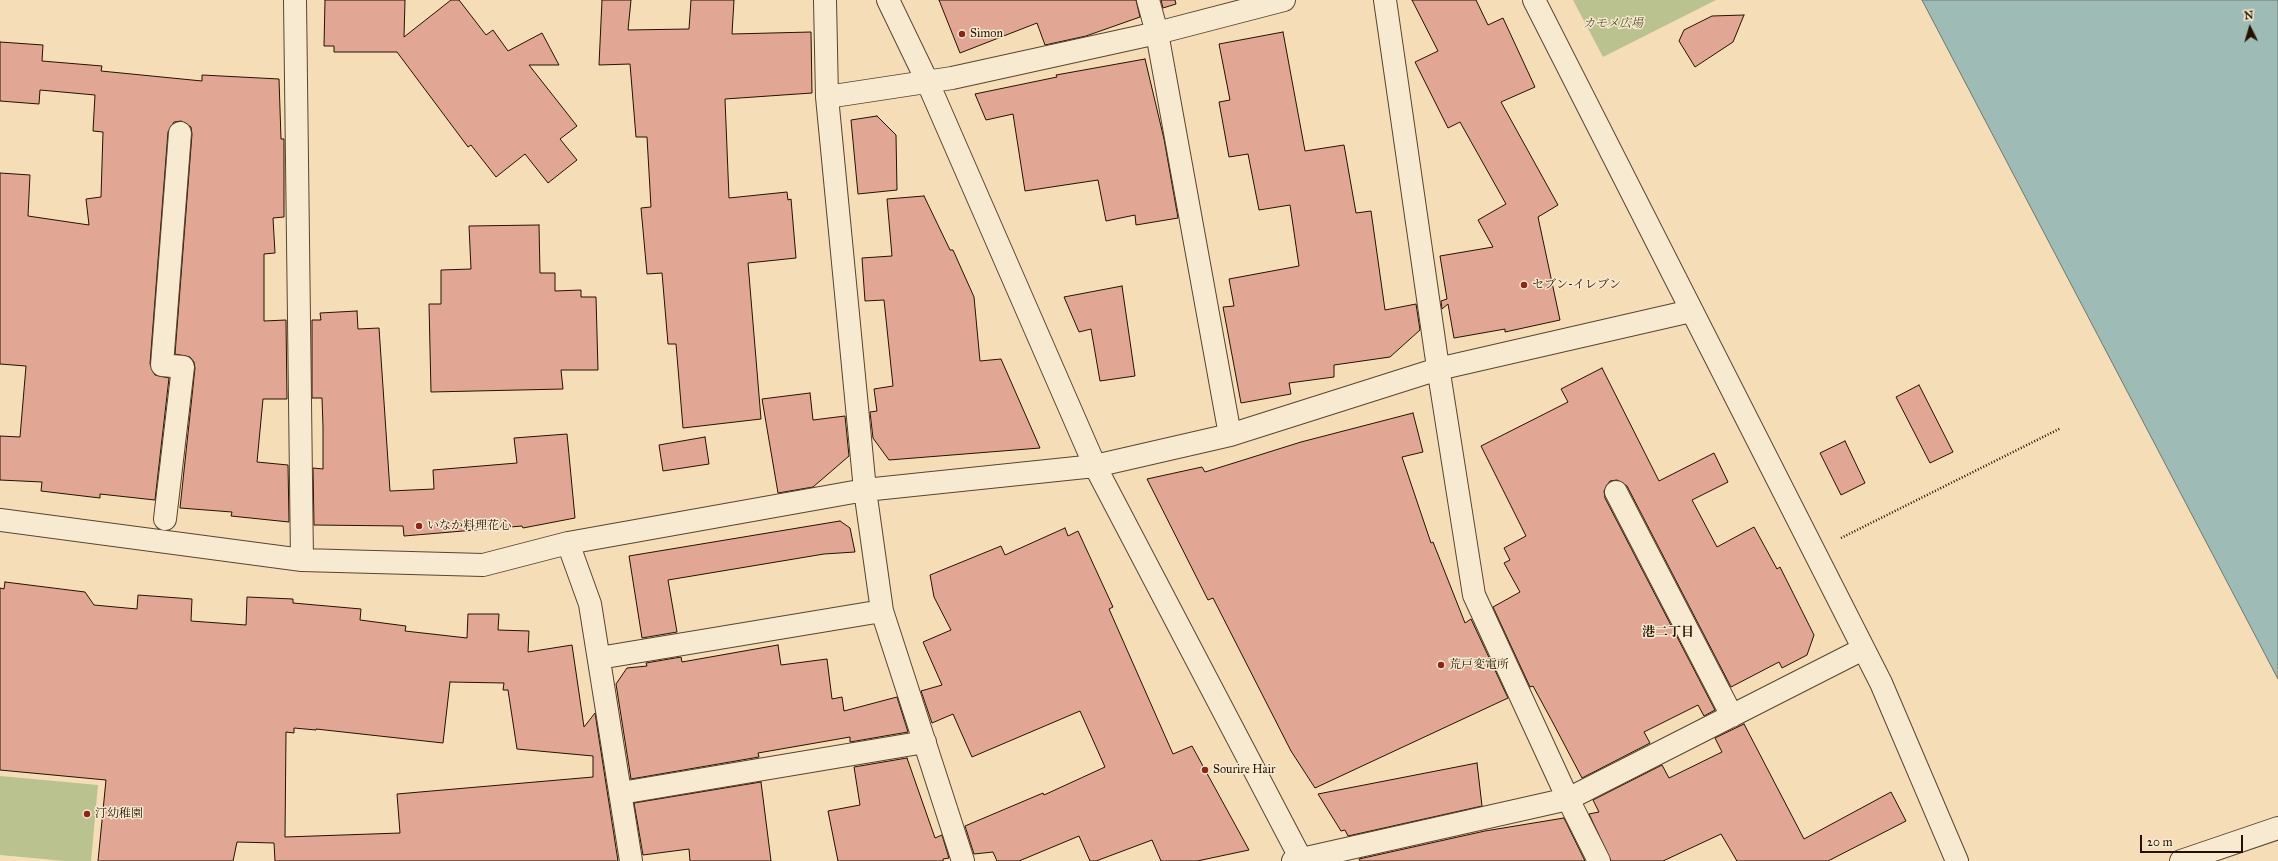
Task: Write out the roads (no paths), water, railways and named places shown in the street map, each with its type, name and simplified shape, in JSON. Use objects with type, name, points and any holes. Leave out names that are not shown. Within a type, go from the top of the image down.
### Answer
[{"type":"street","points":[[295,0],[302,560]]},
{"type":"street","points":[[825,0],[827,97],[865,490],[882,611],[963,861]]},
{"type":"street","points":[[888,0],[928,83],[1095,466],[1299,860],[1568,799],[1862,649]]},
{"type":"street","points":[[1148,0],[1157,33],[1230,435]]},
{"type":"street","points":[[827,97],[928,83],[1157,33],[1284,0]]},
{"type":"street","points":[[1385,0],[1438,369],[1474,595],[1568,799],[1599,861]]},
{"type":"street","points":[[1534,0],[1862,649],[1881,682],[1957,861]]},
{"type":"street","points":[[166,519],[183,367],[162,365],[180,133]]},
{"type":"street","points":[[0,520],[302,560],[483,565],[568,543],[865,490],[1095,466],[1230,435],[1438,369],[1691,311]]},
{"type":"street","points":[[1616,492],[1732,716]]},
{"type":"street","points":[[568,543],[590,604],[631,861]]},
{"type":"street","points":[[599,658],[882,611]]},
{"type":"street","points":[[620,793],[925,742]]},
{"type":"street","points":[[2181,861],[2278,828]]},
{"type":"water","points":[[1922,0],[2278,0],[2278,679]]},
{"type":"place","name":"Simon","points":[[962,34]]},
{"type":"place","name":"セブン-イレブン","points":[[1524,285]]},
{"type":"place","name":"いなか料理花心","points":[[419,526]]},
{"type":"place","name":"荒戸変電所","points":[[1441,665]]},
{"type":"place","name":"Sourire Hair","points":[[1205,770]]},
{"type":"place","name":"汀幼稚園","points":[[87,814]]},
{"type":"district","name":"港二丁目","points":[[1668,633]]},
{"type":"park label","name":"カモメ広場","points":[[1613,24]]}]
